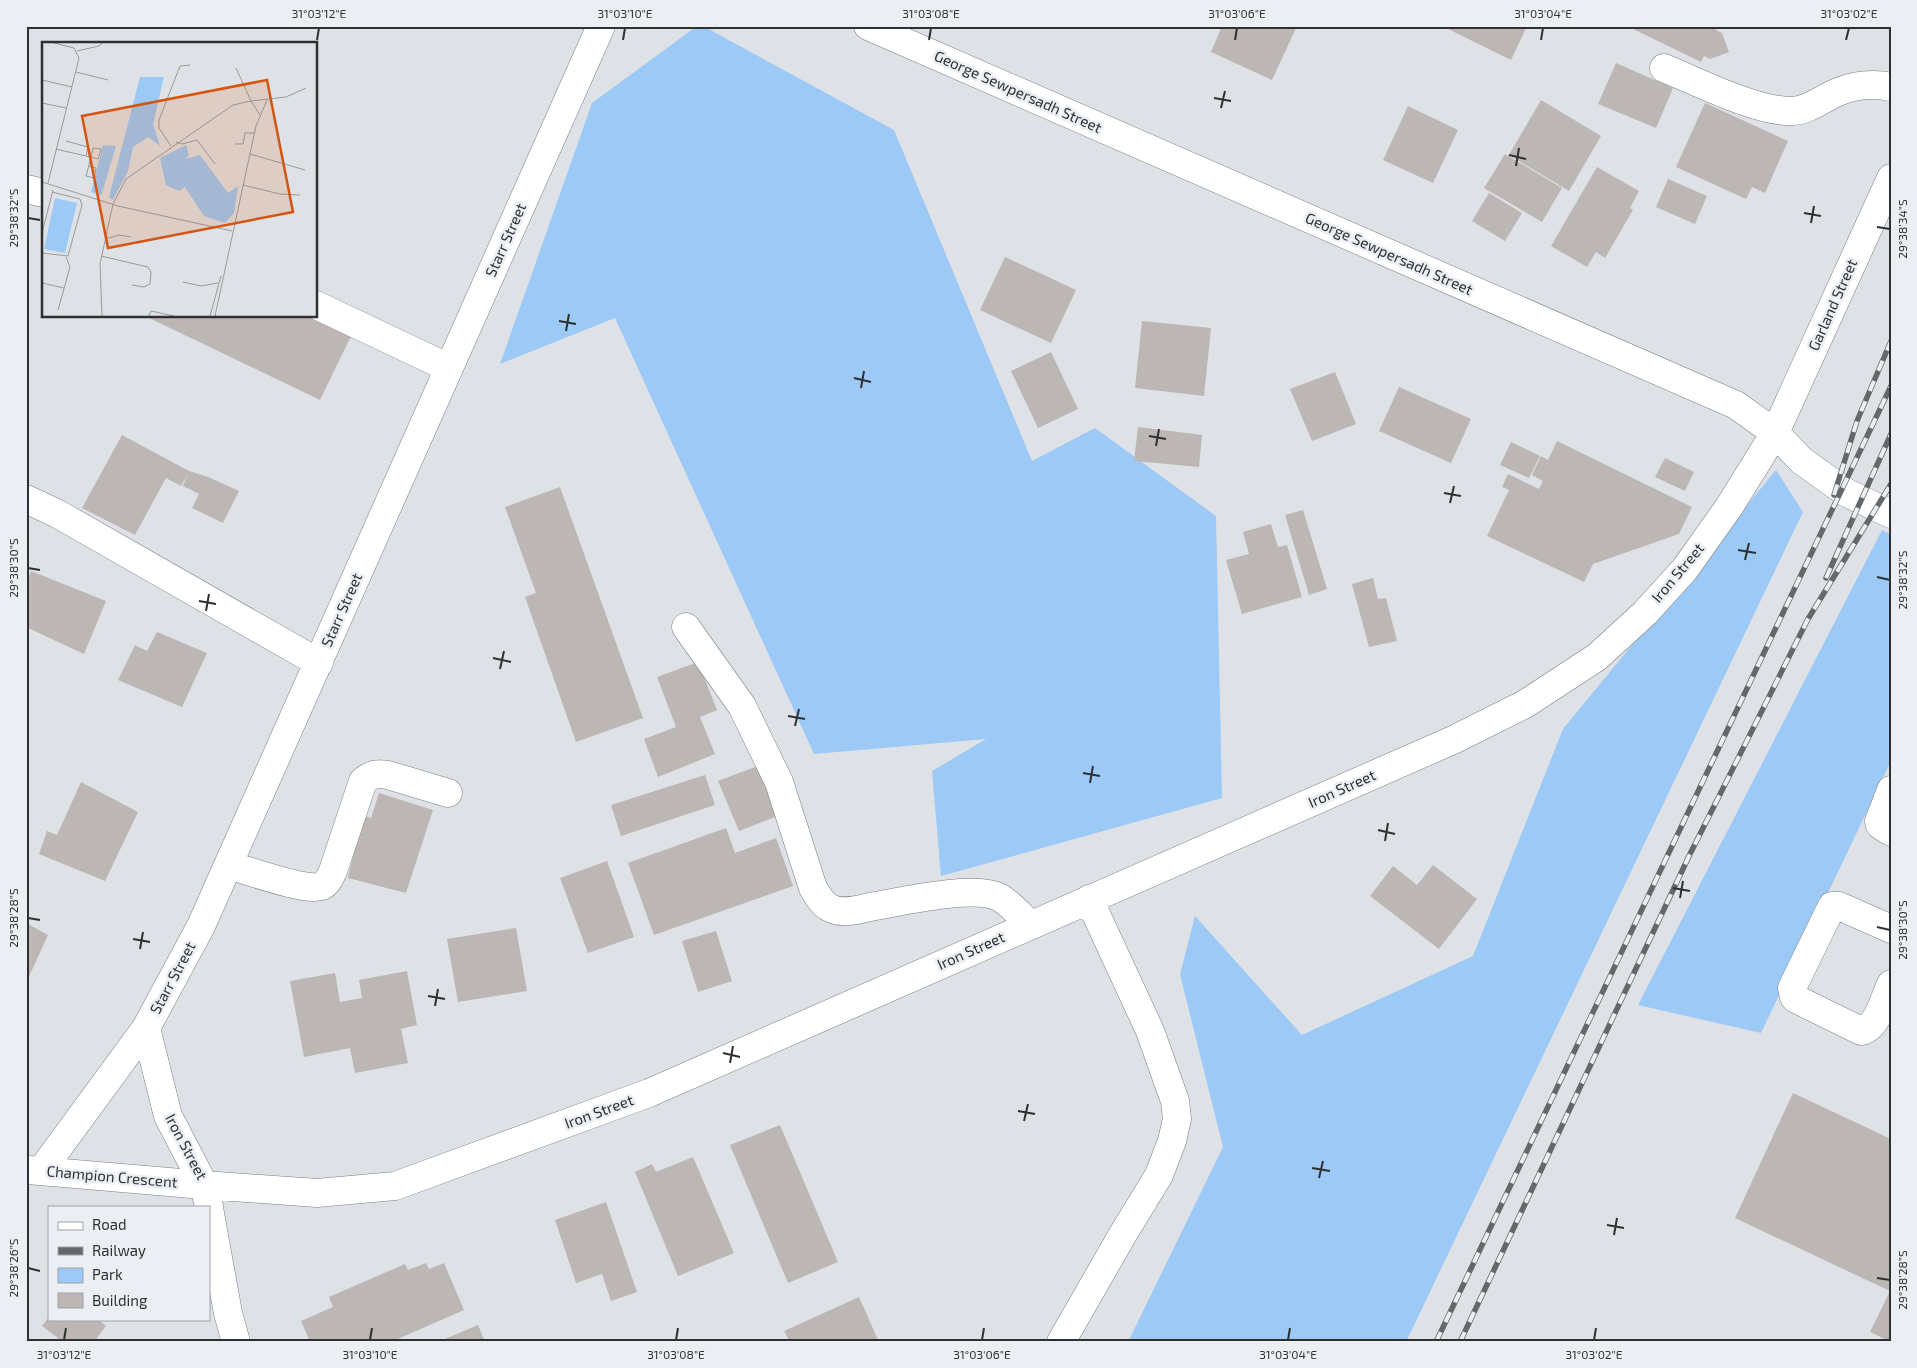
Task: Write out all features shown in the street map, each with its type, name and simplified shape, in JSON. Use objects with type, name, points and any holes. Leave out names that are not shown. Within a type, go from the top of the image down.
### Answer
[{"type":"street","name":"Starr Street","points":[[34,1171],[146,1028],[201,926],[601,26]]},
{"type":"street","name":"George Sewpersadh Street","points":[[868,26],[1736,406],[1775,432],[1802,461],[1840,487],[1891,514]]},
{"type":"street","points":[[1664,68],[1757,106],[1794,112],[1821,101],[1838,91],[1864,85],[1891,86]]},
{"type":"street","name":"Garland Street","points":[[1775,432],[1891,178]]},
{"type":"street","points":[[26,189],[42,192]]},
{"type":"street","points":[[318,306],[449,368]]},
{"type":"street","name":"Iron Street","points":[[146,1028],[168,1116],[207,1200],[395,1186],[649,1093],[1454,740],[1525,704],[1598,656],[1644,613],[1685,569],[1729,508],[1775,432]]},
{"type":"street","points":[[26,499],[67,519],[319,663]]},
{"type":"street","points":[[686,627],[742,706],[779,782],[813,888],[823,903],[830,908],[845,911],[918,898],[978,892],[998,897],[1007,902],[1030,925]]},
{"type":"street","points":[[228,865],[309,888],[324,885],[333,871],[363,781],[371,775],[379,773],[448,792]]},
{"type":"street","points":[[1891,790],[1879,821],[1880,825],[1891,832]]},
{"type":"street","points":[[1061,1342],[1159,1175],[1172,1141],[1176,1120],[1174,1101],[1150,1031],[1089,899]]},
{"type":"street","points":[[1891,928],[1839,906],[1832,906],[1792,988],[1796,999],[1861,1030],[1870,1027],[1891,984]]},
{"type":"street","name":"Champion Crescent","points":[[34,1171],[207,1200]]},
{"type":"street","points":[[210,1216],[228,1313],[236,1342]]},
{"type":"green space","points":[[697,26],[703,26],[894,130],[1032,461],[1095,428],[1216,516],[1222,798],[941,876],[932,771],[986,739],[814,754],[615,318],[500,364],[592,103]]},
{"type":"green space","points":[[1776,470],[1803,512],[1406,1342],[1128,1342],[1223,1147],[1180,974],[1195,916],[1302,1035],[1473,956],[1563,729]]},
{"type":"green space","points":[[1882,530],[1891,535],[1891,761],[1761,1033],[1638,1005]]},
{"type":"building","points":[[1222,26],[1297,26],[1272,80],[1211,52]]},
{"type":"building","points":[[1447,26],[1527,26],[1511,60],[1446,28]]},
{"type":"building","points":[[1627,26],[1718,26],[1716,30],[1722,33],[1729,52],[1710,59],[1704,56],[1701,62]]},
{"type":"building","points":[[1616,63],[1673,88],[1656,128],[1598,104]]},
{"type":"building","points":[[1541,100],[1601,136],[1569,191],[1509,155]]},
{"type":"building","points":[[1705,103],[1788,141],[1765,193],[1752,187],[1746,199],[1676,167]]},
{"type":"building","points":[[1408,106],[1458,130],[1433,183],[1383,160]]},
{"type":"building","points":[[1505,154],[1562,188],[1542,222],[1484,188]]},
{"type":"building","points":[[1597,167],[1639,191],[1630,208],[1633,210],[1605,258],[1596,252],[1587,267],[1551,246]]},
{"type":"building","points":[[1668,179],[1707,196],[1695,224],[1656,207]]},
{"type":"building","points":[[1489,193],[1522,213],[1505,241],[1472,221]]},
{"type":"building","points":[[1005,257],[1076,290],[1051,343],[980,310]]},
{"type":"building","points":[[149,318],[315,318],[351,336],[320,400]]},
{"type":"building","points":[[1142,321],[1211,328],[1204,396],[1135,388]]},
{"type":"building","points":[[1051,352],[1078,409],[1038,428],[1011,371]]},
{"type":"building","points":[[1335,372],[1356,424],[1312,441],[1290,389]]},
{"type":"building","points":[[1399,387],[1471,419],[1451,463],[1379,431]]},
{"type":"building","points":[[1138,427],[1202,435],[1199,467],[1134,461]]},
{"type":"building","points":[[122,435],[189,471],[239,491],[223,523],[192,508],[199,494],[183,486],[188,474],[181,486],[166,478],[135,535],[82,508]]},
{"type":"building","points":[[1557,441],[1692,507],[1679,534],[1593,564],[1584,582],[1487,536],[1509,490],[1502,487],[1508,474],[1539,489],[1543,481],[1532,475],[1541,456],[1548,460]]},
{"type":"building","points":[[1511,442],[1540,456],[1529,478],[1500,465]]},
{"type":"building","points":[[1665,458],[1694,472],[1685,491],[1655,477]]},
{"type":"building","points":[[560,487],[643,718],[576,742],[525,597],[536,593],[505,507]]},
{"type":"building","points":[[1303,510],[1327,589],[1309,595],[1285,515]]},
{"type":"building","points":[[1271,524],[1278,547],[1287,545],[1302,597],[1242,614],[1226,560],[1249,554],[1243,532]]},
{"type":"building","points":[[31,571],[106,601],[84,654],[26,627],[26,585]]},
{"type":"building","points":[[1373,578],[1378,599],[1386,598],[1397,641],[1369,647],[1352,584]]},
{"type":"building","points":[[157,632],[207,653],[182,707],[118,680],[135,645],[147,651]]},
{"type":"building","points":[[698,662],[717,710],[700,717],[715,754],[658,777],[644,739],[676,727],[657,677]]},
{"type":"building","points":[[763,764],[783,814],[739,831],[718,781]]},
{"type":"building","points":[[705,775],[715,805],[621,836],[611,805]]},
{"type":"building","points":[[81,782],[138,812],[105,881],[39,854],[47,831],[57,835]]},
{"type":"building","points":[[379,793],[433,810],[406,893],[348,878],[362,815],[371,818]]},
{"type":"building","points":[[726,828],[735,853],[776,838],[793,886],[654,935],[628,863]]},
{"type":"building","points":[[607,861],[634,937],[588,953],[560,878]]},
{"type":"building","points":[[1433,865],[1477,899],[1439,949],[1370,896],[1393,866],[1417,885]]},
{"type":"building","points":[[26,923],[48,935],[26,983]]},
{"type":"building","points":[[516,928],[527,991],[458,1002],[447,939]]},
{"type":"building","points":[[716,931],[732,981],[698,992],[682,941]]},
{"type":"building","points":[[407,971],[417,1025],[401,1029],[408,1063],[355,1073],[350,1048],[304,1057],[290,981],[335,973],[340,1002],[362,998],[359,980]]},
{"type":"building","points":[[1793,1093],[1891,1139],[1891,1342],[1870,1332],[1890,1291],[1735,1218]]},
{"type":"building","points":[[780,1125],[838,1262],[788,1283],[730,1145]]},
{"type":"building","points":[[693,1157],[734,1253],[678,1276],[635,1172],[652,1164],[656,1172]]},
{"type":"building","points":[[606,1202],[637,1292],[611,1301],[602,1274],[576,1283],[555,1220]]},
{"type":"building","points":[[426,1263],[429,1269],[444,1263],[464,1310],[391,1342],[310,1342],[301,1321],[333,1307],[329,1297],[405,1264],[408,1270]]},
{"type":"building","points":[[859,1297],[879,1342],[790,1342],[784,1331]]},
{"type":"building","points":[[48,1318],[48,1320],[99,1320],[106,1326],[94,1342],[63,1342],[42,1326]]},
{"type":"building","points":[[478,1325],[485,1342],[438,1342]]},
{"type":"railway","points":[[1834,495],[1857,421],[1891,341]]},
{"type":"railway","points":[[1436,1342],[1891,386]]},
{"type":"railway","points":[[1826,578],[1891,434]]},
{"type":"railway","points":[[1460,1342],[1690,854],[1808,619],[1891,484]]}]
